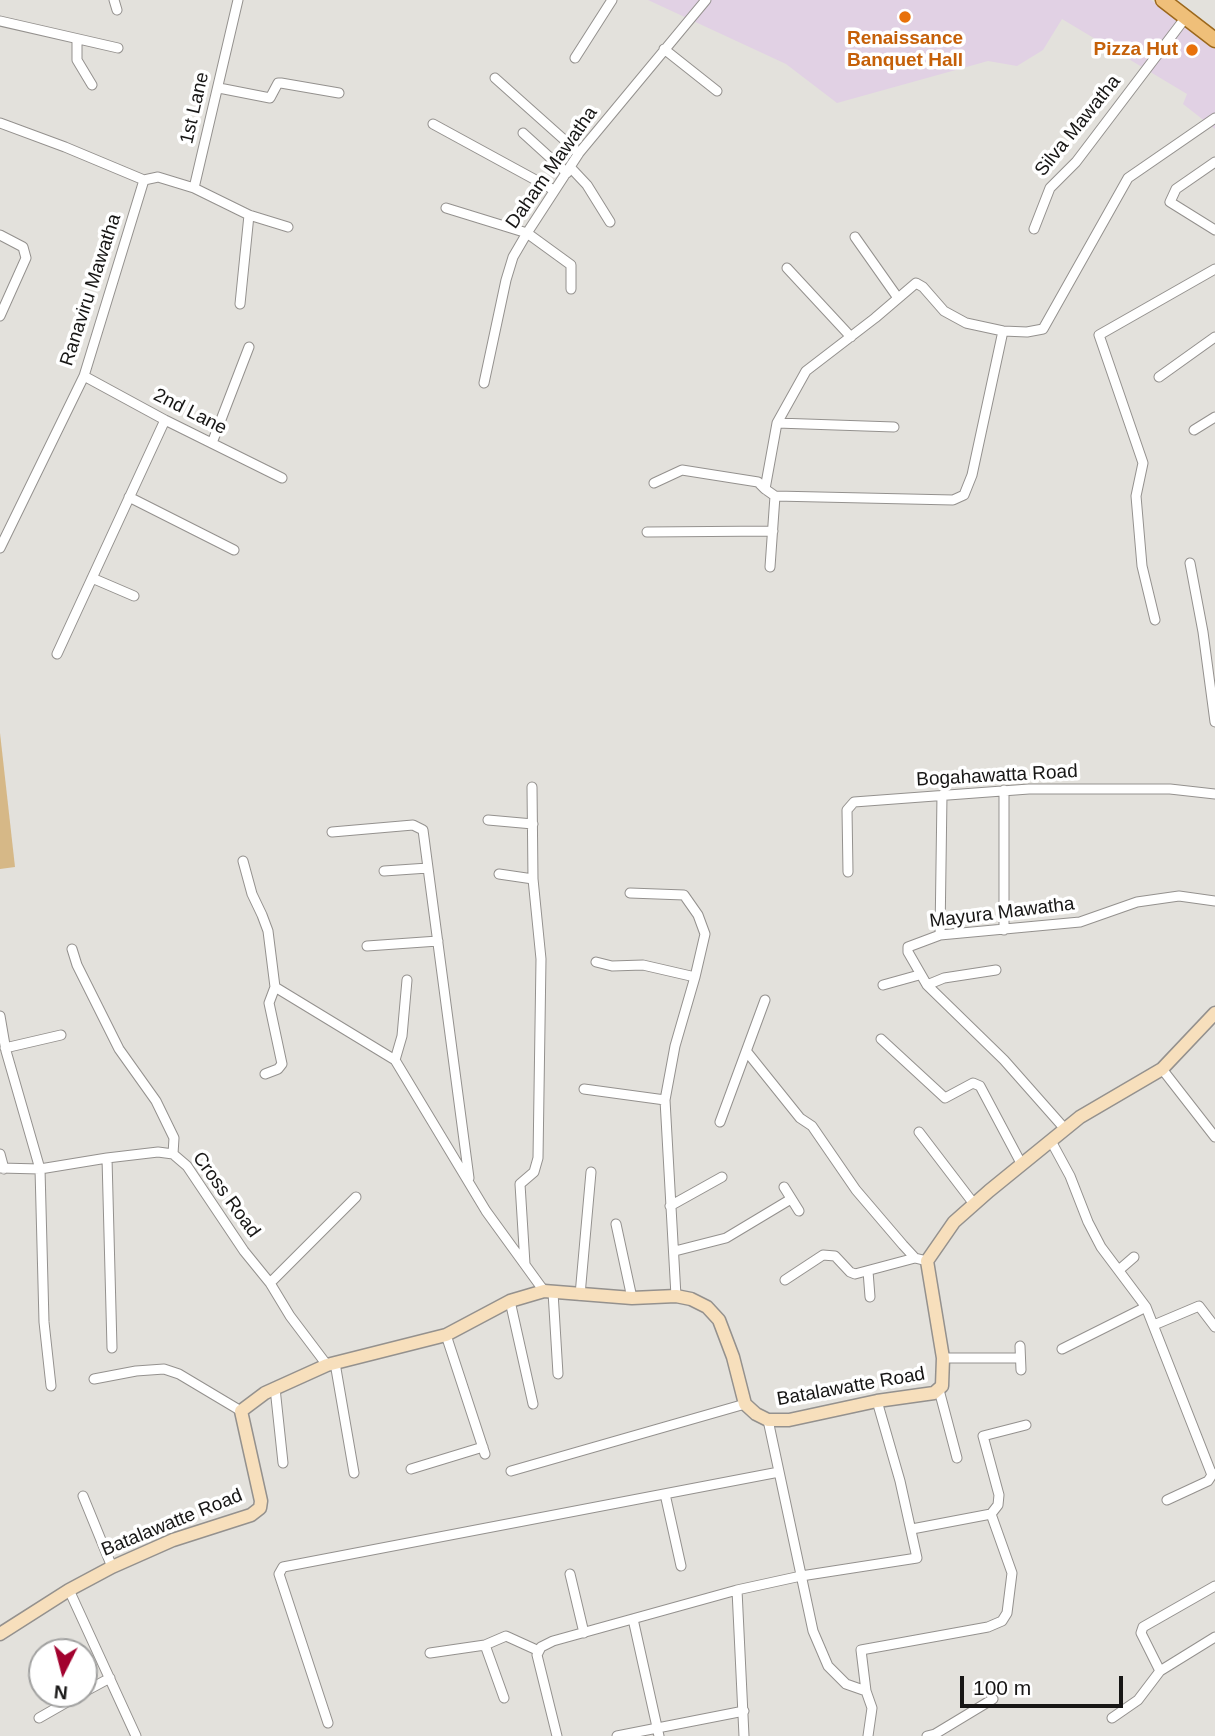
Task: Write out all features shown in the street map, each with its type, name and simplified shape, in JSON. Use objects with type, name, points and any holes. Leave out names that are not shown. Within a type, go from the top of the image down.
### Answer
[{"type":"main road","points":[[1163,0],[1215,40]]},
{"type":"street","name":"1st Lane","points":[[194,188],[238,0]]},
{"type":"street","points":[[575,58],[611,0]]},
{"type":"street","name":"Daham Mawatha","points":[[484,383],[513,257],[579,153],[705,0]]},
{"type":"street","name":"Silva Mawatha","points":[[1034,229],[1050,188],[1076,162],[1186,17]]},
{"type":"street","points":[[0,21],[118,48]]},
{"type":"street","points":[[77,40],[77,60],[92,85]]},
{"type":"street","points":[[664,49],[717,91]]},
{"type":"street","points":[[495,78],[579,153]]},
{"type":"street","points":[[219,88],[270,98],[278,83],[340,93]]},
{"type":"street","points":[[765,489],[777,422],[806,371],[916,284],[923,286],[944,311],[966,323],[1003,331],[1027,332],[1043,329],[1128,178],[1215,118]]},
{"type":"street","points":[[0,123],[144,180],[158,177],[194,188],[249,215],[288,227]]},
{"type":"street","points":[[433,124],[554,190]]},
{"type":"street","points":[[523,133],[587,185],[610,222]]},
{"type":"street","points":[[1215,162],[1177,189],[1170,202],[1215,230]]},
{"type":"street","name":"Ranaviru Mawatha","points":[[0,548],[83,376],[144,180]]},
{"type":"street","points":[[446,208],[527,233],[571,265],[571,289]]},
{"type":"street","points":[[240,304],[249,215]]},
{"type":"street","points":[[0,235],[23,247],[26,258],[0,316]]},
{"type":"street","points":[[855,237],[898,298]]},
{"type":"street","points":[[787,268],[851,337]]},
{"type":"street","points":[[1155,620],[1142,566],[1136,496],[1143,463],[1099,335],[1215,269]]},
{"type":"street","points":[[653,483],[682,470],[758,482],[775,496],[953,500],[964,495],[972,475],[1003,331]]},
{"type":"street","points":[[1158,377],[1215,337]]},
{"type":"street","points":[[212,443],[249,347]]},
{"type":"street","name":"2nd Lane","points":[[83,376],[282,478]]},
{"type":"street","points":[[1194,430],[1215,417]]},
{"type":"street","points":[[57,654],[165,420]]},
{"type":"street","points":[[777,422],[894,427]]},
{"type":"street","points":[[770,567],[775,496]]},
{"type":"street","points":[[129,497],[234,550]]},
{"type":"street","points":[[647,533],[773,531]]},
{"type":"street","points":[[1190,563],[1203,632],[1215,722]]},
{"type":"street","points":[[92,578],[134,596]]},
{"type":"street","points":[[525,1264],[520,1184],[534,1172],[538,1158],[541,959],[533,879],[532,787]]},
{"type":"street","name":"Bogahawatta Road","points":[[848,872],[847,810],[854,802],[1003,790],[1170,789],[1215,794]]},
{"type":"street","points":[[1003,790],[1004,930]]},
{"type":"street","points":[[940,935],[942,795]]},
{"type":"street","points":[[488,820],[533,824]]},
{"type":"street","points":[[332,832],[413,825],[423,830],[470,1183]]},
{"type":"street","points":[[243,861],[252,894],[268,931],[275,987],[269,1003],[282,1064],[278,1069],[265,1074]]},
{"type":"street","points":[[384,871],[428,868]]},
{"type":"street","points":[[499,874],[533,879]]},
{"type":"street","points":[[630,893],[684,895],[698,915],[705,934],[675,1046],[665,1100],[676,1296]]},
{"type":"street","name":"Mayura Mawatha","points":[[1065,1129],[1004,1060],[927,985],[919,975],[908,947],[940,935],[1080,922],[1137,902],[1179,896],[1215,901]]},
{"type":"street","points":[[367,946],[438,941]]},
{"type":"street","points":[[72,949],[77,965],[119,1049],[156,1101],[174,1138],[173,1154]]},
{"type":"street","points":[[596,962],[643,965],[695,977]]},
{"type":"street","points":[[927,985],[944,978],[996,970]]},
{"type":"street","points":[[883,985],[919,975]]},
{"type":"street","points":[[395,1060],[402,1037],[407,980]]},
{"type":"street","points":[[275,987],[395,1060],[486,1211],[548,1292],[558,1374]]},
{"type":"street","points":[[720,1122],[738,1067],[747,1052],[765,1000]]},
{"type":"street","points":[[785,1280],[823,1255],[835,1256],[855,1274],[921,1260],[954,1222],[974,1204],[1080,1117],[1162,1069],[1215,1013]]},
{"type":"street","points":[[0,1016],[5,1048],[40,1169],[44,1322],[51,1385]]},
{"type":"street","points":[[5,1048],[61,1035]]},
{"type":"street","points":[[881,1039],[945,1098],[973,1083],[980,1086],[1022,1165]]},
{"type":"street","points":[[747,1052],[800,1118],[812,1126],[856,1190],[921,1260]]},
{"type":"street","points":[[1162,1069],[1215,1137]]},
{"type":"street","points":[[584,1089],[665,1100]]},
{"type":"street","points":[[919,1132],[974,1204]]},
{"type":"street","points":[[1051,1141],[1070,1176],[1101,1247],[1146,1307],[1213,1475],[1208,1481],[1167,1500]]},
{"type":"street","name":"Cross Road","points":[[2,1168],[40,1169],[158,1152],[173,1154],[187,1166],[244,1251],[270,1283],[290,1317],[331,1364]]},
{"type":"street","points":[[0,1154],[2,1168]]},
{"type":"street","points":[[107,1158],[112,1348]]},
{"type":"street","points":[[580,1295],[592,1172]]},
{"type":"street","points":[[670,1206],[722,1177]]},
{"type":"street","points":[[784,1187],[799,1211]]},
{"type":"street","points":[[270,1283],[356,1197]]},
{"type":"street","points":[[675,1251],[726,1238],[791,1199]]},
{"type":"street","points":[[617,1224],[632,1298]]},
{"type":"street","points":[[1119,1270],[1134,1257]]},
{"type":"street","name":"Batalawatte Road","points":[[746,1405],[768,1420],[789,1420],[939,1390],[944,1379],[943,1358],[921,1260]]},
{"type":"street","points":[[868,1272],[870,1297]]},
{"type":"street","points":[[94,1379],[164,1369],[179,1374],[241,1411],[265,1393],[331,1364],[446,1335],[510,1301],[548,1292],[632,1298],[676,1296],[699,1303],[719,1320],[733,1357],[746,1405],[511,1471]]},
{"type":"street","points":[[510,1301],[533,1404]]},
{"type":"street","points":[[1154,1325],[1199,1306],[1215,1327]]},
{"type":"street","points":[[1062,1349],[1146,1307]]},
{"type":"street","points":[[411,1469],[484,1451],[446,1335]]},
{"type":"street","points":[[1020,1346],[1021,1370]]},
{"type":"street","points":[[943,1358],[1020,1358]]},
{"type":"street","points":[[331,1364],[354,1473]]},
{"type":"street","points":[[275,1388],[283,1463]]},
{"type":"street","points":[[939,1390],[957,1458]]},
{"type":"street","points":[[557,1736],[537,1655],[541,1647],[553,1641],[737,1590],[800,1576],[917,1558],[912,1529],[877,1401]]},
{"type":"street","name":"Batalawatte Road","points":[[1,1633],[69,1590],[112,1567],[173,1540],[251,1515],[260,1508],[261,1501],[241,1411]]},
{"type":"street","points":[[768,1420],[813,1631],[828,1666],[846,1685],[866,1691]]},
{"type":"street","points":[[912,1529],[990,1514],[998,1505],[999,1495],[983,1437],[1026,1425]]},
{"type":"street","points":[[328,1723],[279,1574],[281,1568],[779,1472]]},
{"type":"street","points":[[665,1494],[681,1566]]},
{"type":"street","points":[[83,1496],[112,1567]]},
{"type":"street","points":[[867,1736],[872,1708],[866,1691],[861,1650],[988,1627],[1002,1621],[1007,1613],[1012,1573],[990,1514]]},
{"type":"street","points":[[570,1574],[584,1633]]},
{"type":"street","points":[[1160,1671],[1141,1633],[1143,1627],[1215,1586]]},
{"type":"street","points":[[69,1590],[136,1736]]},
{"type":"street","points":[[737,1590],[744,1736]]},
{"type":"street","points":[[633,1619],[658,1731]]},
{"type":"street","points":[[430,1653],[485,1645],[506,1636],[539,1651]]},
{"type":"street","points":[[1112,1718],[1138,1700],[1160,1671],[1215,1637]]},
{"type":"street","points":[[485,1645],[504,1698]]},
{"type":"street","points":[[98,1685],[110,1678]]},
{"type":"street","points":[[927,1736],[935,1734],[993,1699]]},
{"type":"street","points":[[39,1718],[57,1708]]},
{"type":"street","points":[[617,1736],[658,1731],[744,1711]]},
{"type":"shaded area","points":[[648,0],[1151,0],[1215,47],[1215,129],[1183,104],[1187,94],[1062,19],[1043,50],[1017,66],[988,61],[837,103],[786,64]]},
{"type":"shaded area","points":[[0,733],[15,867],[0,869]]},
{"type":"place","name":"Renaissance Banquet Hall","points":[[905,17]]},
{"type":"place","name":"Pizza Hut","points":[[1192,50]]}]
